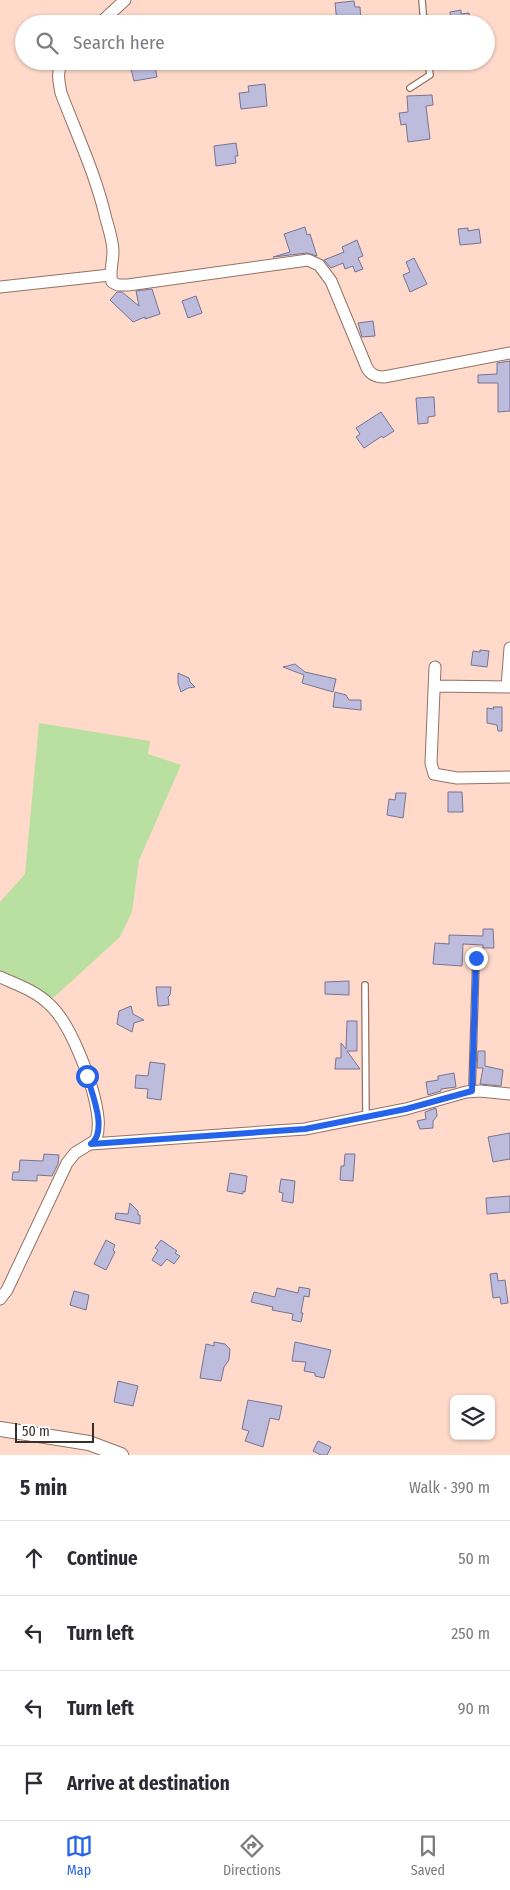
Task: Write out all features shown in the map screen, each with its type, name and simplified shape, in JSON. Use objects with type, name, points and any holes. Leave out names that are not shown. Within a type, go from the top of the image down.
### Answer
[{"type":"street","points":[[108,15],[125,0]]},
{"type":"street","points":[[59,70],[58,80],[95,177],[106,218],[113,250],[110,275],[112,282],[118,285],[128,285],[308,260],[319,266],[331,281],[370,374],[384,377],[510,353]]},
{"type":"street","points":[[0,288],[110,275]]},
{"type":"street","points":[[435,686],[508,687],[510,648]]},
{"type":"street","points":[[435,667],[430,763],[434,774],[457,778],[510,777]]},
{"type":"street","points":[[0,977],[41,997],[56,1011],[72,1037],[95,1101],[98,1118],[96,1140],[75,1153],[67,1164],[7,1290],[0,1299]]},
{"type":"street","points":[[91,1144],[305,1129],[406,1109],[472,1091],[510,1094]]},
{"type":"street","points":[[0,1430],[89,1443],[121,1455]]},
{"type":"lane","points":[[422,0],[423,15]]},
{"type":"lane","points":[[410,88],[430,75],[429,70]]},
{"type":"lane","points":[[472,1091],[476,958]]},
{"type":"lane","points":[[366,985],[366,1117]]},
{"type":"green space","points":[[39,723],[150,741],[148,754],[181,765],[139,860],[132,912],[120,937],[53,998],[0,973],[0,902],[25,874]]},
{"type":"building","points":[[354,1],[355,7],[360,7],[361,15],[336,15],[335,3]]},
{"type":"building","points":[[461,10],[461,14],[469,13],[469,15],[450,15],[450,12]]},
{"type":"building","points":[[131,70],[156,70],[157,77],[134,81]]},
{"type":"building","points":[[265,84],[267,106],[241,109],[239,93],[249,92],[248,86]]},
{"type":"building","points":[[432,95],[433,105],[426,106],[430,139],[408,142],[406,124],[401,125],[399,113],[408,112],[407,96]]},
{"type":"building","points":[[236,143],[238,156],[235,156],[236,163],[216,166],[214,146]]},
{"type":"building","points":[[305,227],[307,235],[310,234],[317,256],[307,253],[273,257],[290,252],[284,234]]},
{"type":"building","points":[[468,228],[468,231],[479,229],[481,243],[460,245],[458,229]]},
{"type":"building","points":[[357,240],[363,256],[358,258],[363,269],[355,272],[353,266],[345,269],[343,263],[331,268],[324,260],[344,252],[342,247]]},
{"type":"building","points":[[414,258],[427,284],[410,292],[403,275],[410,272],[406,262]]},
{"type":"building","points":[[152,289],[160,314],[145,319],[145,317],[133,322],[110,300],[117,292],[122,292],[139,306],[136,291]]},
{"type":"building","points":[[196,296],[202,313],[188,318],[182,301]]},
{"type":"building","points":[[373,321],[375,336],[362,337],[358,323]]},
{"type":"building","points":[[510,361],[510,411],[498,412],[498,383],[478,383],[478,375],[497,374],[497,363]]},
{"type":"building","points":[[434,397],[435,416],[428,417],[428,423],[418,424],[416,398]]},
{"type":"building","points":[[381,412],[394,431],[383,438],[382,436],[364,448],[356,437],[360,434],[356,428]]},
{"type":"building","points":[[480,650],[489,651],[487,667],[471,665],[473,651],[480,652]]},
{"type":"building","points":[[295,664],[305,672],[336,679],[333,692],[302,683],[304,675],[283,667]]},
{"type":"building","points":[[178,673],[189,678],[195,687],[181,692],[178,683]]},
{"type":"building","points":[[335,692],[346,695],[349,700],[361,700],[361,710],[333,707]]},
{"type":"building","points":[[493,707],[502,707],[502,731],[498,731],[497,725],[487,723],[487,708],[494,709]]},
{"type":"building","points":[[448,792],[462,792],[463,812],[448,812]]},
{"type":"building","points":[[396,793],[406,793],[403,818],[387,815],[389,799],[395,800]]},
{"type":"building","points":[[483,929],[493,929],[494,948],[483,948],[483,945],[463,944],[462,966],[433,964],[435,943],[449,944],[449,935],[483,936]]},
{"type":"building","points":[[349,981],[349,995],[325,994],[325,982]]},
{"type":"building","points":[[156,987],[171,987],[168,997],[169,1005],[158,1006]]},
{"type":"building","points":[[131,1006],[133,1014],[144,1020],[134,1023],[132,1032],[117,1024],[119,1011]]},
{"type":"building","points":[[347,1021],[357,1021],[357,1051],[347,1051],[360,1069],[335,1069],[336,1058],[341,1058],[341,1043],[346,1049]]},
{"type":"building","points":[[478,1051],[485,1051],[485,1066],[503,1070],[501,1086],[480,1084],[483,1068],[477,1068]]},
{"type":"building","points":[[150,1062],[165,1064],[161,1100],[147,1098],[148,1089],[135,1088],[136,1075],[148,1076]]},
{"type":"building","points":[[454,1073],[456,1087],[441,1089],[441,1091],[428,1095],[426,1082],[438,1080],[438,1076]]},
{"type":"building","points":[[436,1108],[437,1116],[433,1121],[433,1128],[420,1129],[417,1121],[426,1119],[425,1112]]},
{"type":"building","points":[[510,1133],[510,1159],[493,1162],[488,1137]]},
{"type":"building","points":[[44,1154],[59,1155],[58,1164],[52,1176],[37,1175],[37,1181],[12,1180],[13,1172],[19,1172],[20,1160],[43,1161]]},
{"type":"building","points":[[345,1154],[355,1154],[353,1181],[340,1180],[341,1166],[344,1166]]},
{"type":"building","points":[[230,1173],[247,1176],[245,1192],[243,1191],[243,1194],[227,1191]]},
{"type":"building","points":[[281,1179],[295,1181],[293,1203],[282,1201],[283,1193],[279,1192]]},
{"type":"building","points":[[510,1196],[510,1212],[487,1214],[486,1198]]},
{"type":"building","points":[[130,1203],[138,1211],[138,1215],[140,1215],[140,1224],[115,1219],[116,1213],[128,1214]]},
{"type":"building","points":[[106,1240],[115,1245],[113,1250],[115,1252],[106,1270],[94,1264]]},
{"type":"building","points":[[161,1240],[177,1251],[175,1253],[180,1256],[174,1264],[167,1259],[161,1266],[152,1260],[158,1250],[155,1248]]},
{"type":"building","points":[[497,1273],[498,1281],[505,1280],[508,1303],[501,1304],[500,1297],[493,1298],[490,1274]]},
{"type":"building","points":[[299,1287],[310,1289],[309,1297],[304,1296],[301,1322],[292,1320],[293,1314],[272,1310],[273,1307],[251,1302],[254,1292],[275,1297],[277,1288],[298,1293]]},
{"type":"building","points":[[74,1291],[89,1295],[86,1310],[70,1305]]},
{"type":"building","points":[[214,1342],[225,1344],[230,1349],[229,1360],[224,1367],[221,1381],[200,1378],[206,1344],[214,1346]]},
{"type":"building","points":[[295,1342],[331,1350],[324,1378],[315,1376],[315,1373],[304,1371],[306,1362],[292,1361]]},
{"type":"building","points":[[118,1381],[138,1386],[133,1406],[114,1402]]},
{"type":"building","points":[[248,1400],[282,1406],[279,1420],[270,1418],[263,1447],[245,1441],[249,1431],[242,1429]]},
{"type":"building","points":[[318,1441],[331,1447],[327,1455],[321,1455],[313,1451]]},
{"type":"route","points":[[87,1076],[98,1118],[96,1140],[91,1144],[305,1129],[406,1109],[472,1091],[476,958]]}]
